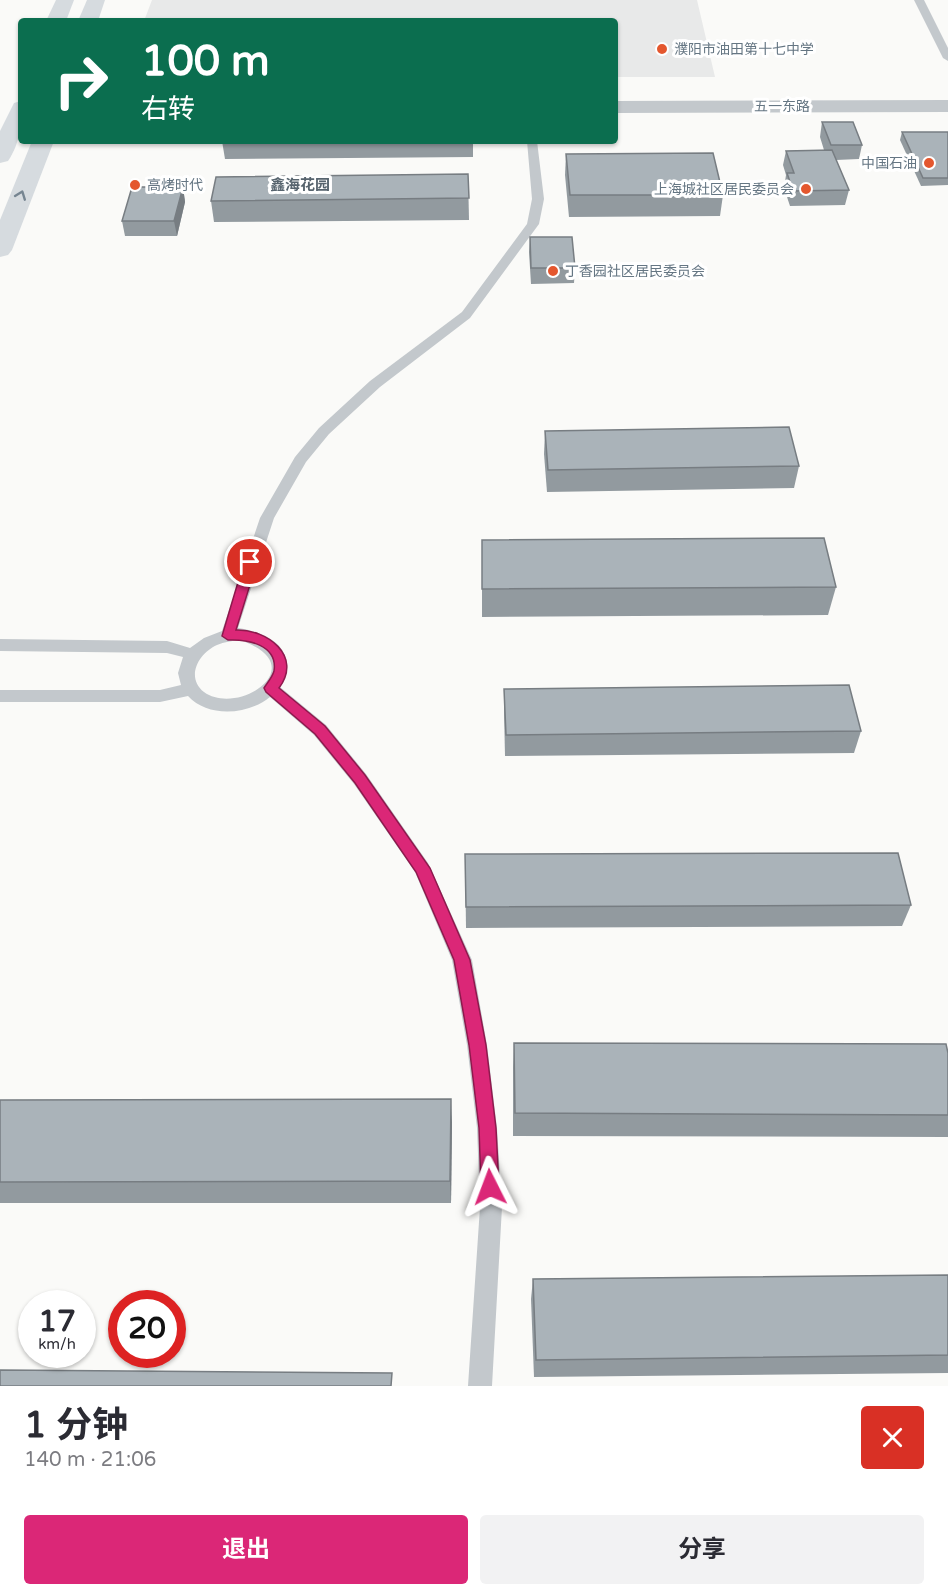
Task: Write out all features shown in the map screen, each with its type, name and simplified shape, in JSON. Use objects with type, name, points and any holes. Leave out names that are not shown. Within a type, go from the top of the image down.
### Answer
[{"type":"main road","points":[[57,18],[65,0]]},
{"type":"main road","points":[[89,18],[96,0]]},
{"type":"main road","points":[[0,156],[14,108]]},
{"type":"main road","points":[[0,250],[42,144]]},
{"type":"street","name":"五一东路","points":[[618,97],[948,96]]},
{"type":"street","name":"五一东路","points":[[618,107],[948,106]]},
{"type":"lane","points":[[919,0],[948,58]]},
{"type":"lane","points":[[228,636],[267,518],[300,460],[324,431],[375,384],[466,315],[533,224],[538,199],[532,144]]},
{"type":"lane","points":[[240,634],[257,638],[271,645],[279,657],[281,670],[277,681],[271,688],[255,699],[241,704],[225,705],[198,697],[190,689],[185,678],[186,668],[192,654],[205,644],[240,634]]},
{"type":"lane","points":[[0,645],[167,647],[192,654]]},
{"type":"lane","points":[[271,688],[320,730],[360,779],[422,868],[462,960],[477,1045],[487,1128],[491,1196],[480,1386]]},
{"type":"lane","points":[[0,696],[160,696],[190,689]]},
{"type":"shaded area","name":"濮阳市油田第十七中学","points":[[152,0],[697,0],[715,77],[618,77],[618,18],[145,18]]},
{"type":"building","points":[[822,122],[853,122],[862,145],[831,145]]},
{"type":"building","name":"中国石油","points":[[902,132],[948,132],[948,178],[923,178]]},
{"type":"building","points":[[832,150],[849,190],[793,191],[787,173],[794,173],[786,151]]},
{"type":"building","points":[[713,153],[723,195],[570,195],[566,154]]},
{"type":"building","points":[[468,174],[469,198],[211,201],[216,177]]},
{"type":"building","points":[[132,187],[183,187],[174,221],[122,221]]},
{"type":"building","points":[[530,237],[572,237],[575,268],[531,268]]},
{"type":"building","points":[[789,427],[799,466],[548,470],[545,431]]},
{"type":"building","points":[[824,538],[836,587],[482,589],[482,540]]},
{"type":"building","points":[[849,685],[861,731],[506,735],[504,689]]},
{"type":"building","points":[[898,853],[911,905],[466,907],[465,854]]},
{"type":"building","points":[[514,1043],[946,1044],[948,1115],[515,1113]]},
{"type":"building","points":[[451,1099],[450,1181],[0,1182],[0,1100]]},
{"type":"building","points":[[948,1275],[948,1355],[536,1360],[533,1279]]},
{"type":"building","points":[[0,1370],[392,1373],[391,1386],[0,1386]]},
{"type":"place","name":"濮阳市油田第十七中学","points":[[662,49]]},
{"type":"place","name":"中国石油","points":[[929,163]]},
{"type":"place","name":"高烤时代","points":[[135,185]]},
{"type":"place","name":"上海城社区居民委员会","points":[[806,189]]},
{"type":"place","name":"丁香园社区居民委员会","points":[[553,271]]},
{"type":"district","name":"鑫海花园","points":[[300,185]]},
{"type":"route","points":[[250,562],[228,636],[240,634],[257,638],[271,645],[279,657],[281,670],[277,681],[271,688],[320,730],[360,779],[422,868],[462,960],[477,1045],[487,1128],[490,1187]]}]
